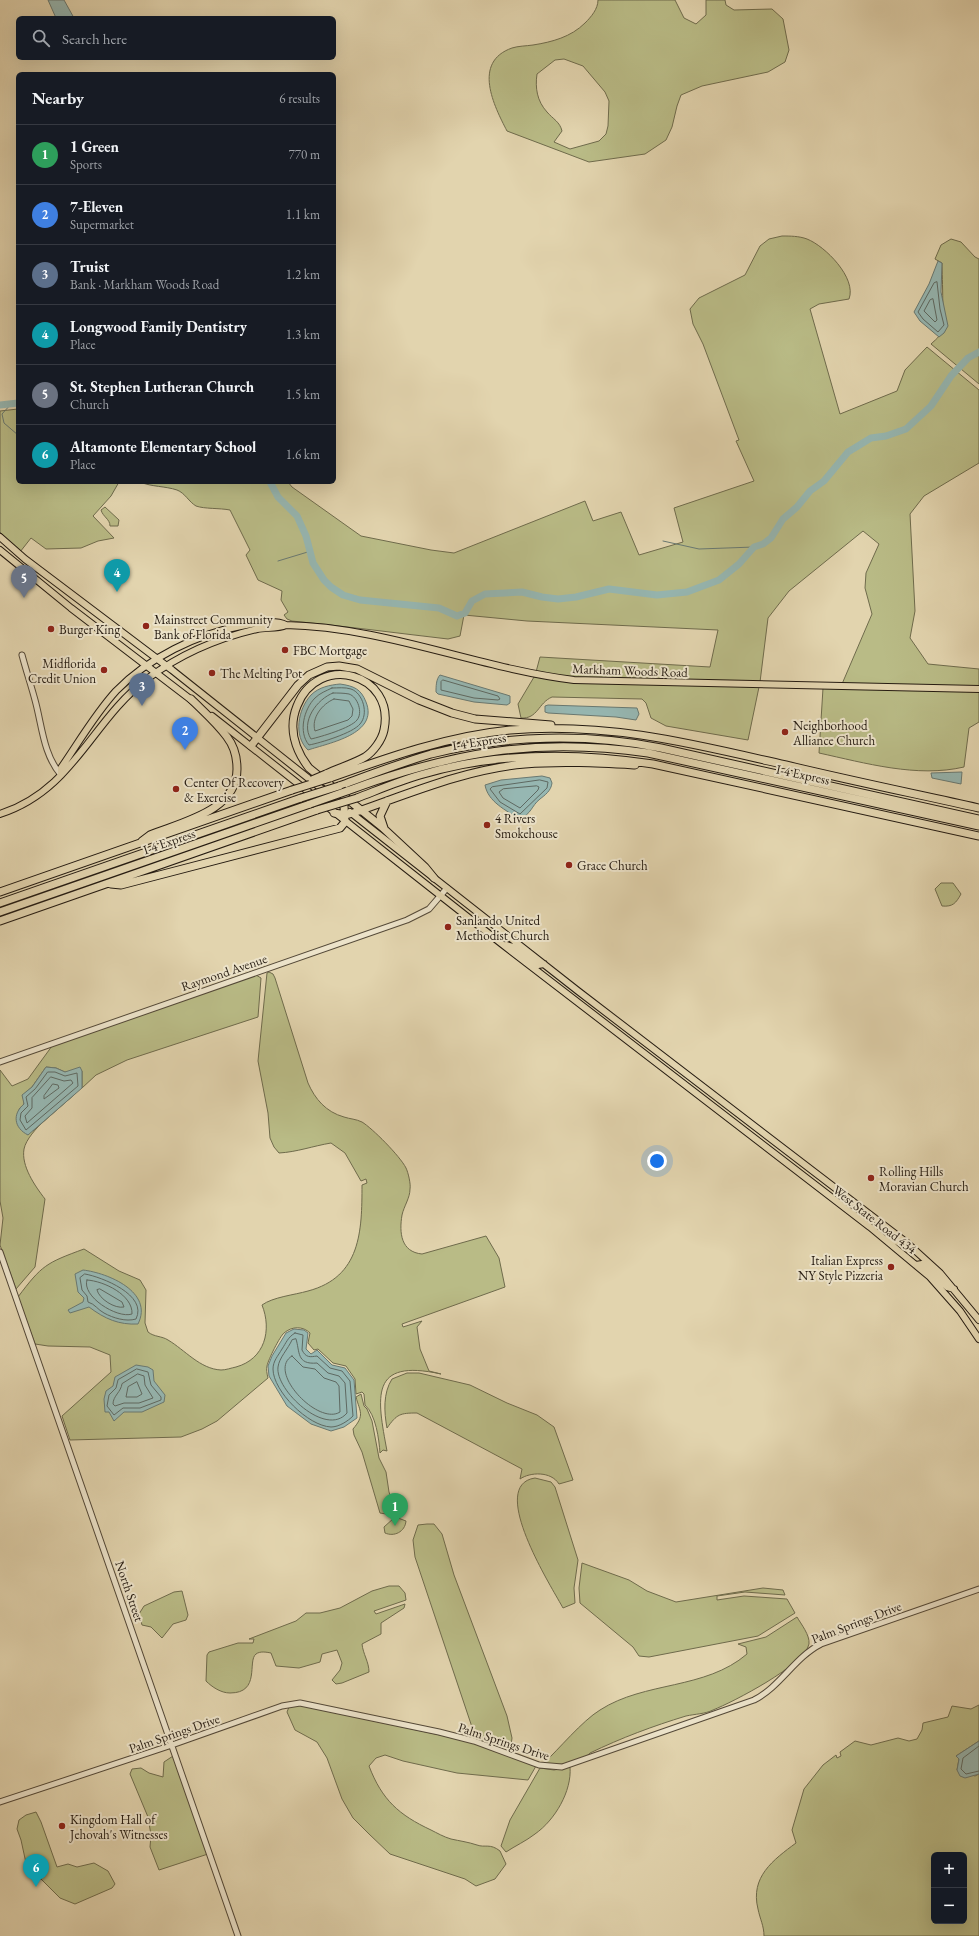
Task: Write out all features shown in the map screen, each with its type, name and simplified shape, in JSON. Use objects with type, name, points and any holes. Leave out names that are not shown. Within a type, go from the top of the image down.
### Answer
[{"type":"highway","points":[[251,746],[298,685],[309,675],[327,666],[357,669],[419,700],[452,713],[475,719],[539,723],[563,728]]},
{"type":"highway","points":[[328,776],[365,757],[379,742],[383,734],[385,714],[380,697],[371,686],[351,675],[327,675],[305,690],[294,713],[292,727],[295,744],[300,757],[309,768],[384,829],[425,867],[434,878]]},
{"type":"highway","points":[[134,846],[150,835],[216,807],[228,797],[234,786],[237,777],[237,764],[230,741],[191,699]]},
{"type":"highway","points":[[0,892],[134,846],[328,776],[393,755],[454,739],[510,730],[563,728],[629,732],[691,743],[979,808]]},
{"type":"highway","name":"I-4 Express","points":[[0,903],[431,754],[481,744],[540,738],[611,740],[661,748],[979,819]]},
{"type":"highway","name":"I-4 Express","points":[[0,912],[310,804],[346,790],[414,768],[480,752],[510,748],[545,746],[615,748],[686,761],[979,826]]},
{"type":"highway","points":[[0,922],[419,775],[446,768],[513,757],[579,755],[653,764],[979,836]]},
{"type":"highway","points":[[108,884],[121,885],[340,828],[348,817],[362,810],[470,774],[524,764],[570,762],[638,765],[653,764]]},
{"type":"highway","points":[[384,829],[380,816],[388,801]]},
{"type":"highway","points":[[344,806],[348,817]]},
{"type":"highway","points":[[334,813],[348,817]]},
{"type":"main road","points":[[0,537],[25,559],[157,660],[167,666],[344,806]]},
{"type":"main road","points":[[0,550],[71,608],[191,699],[334,813]]},
{"type":"main road","name":"Markham Woods Road","points":[[61,775],[61,768],[114,693],[147,666],[179,647],[225,629],[258,623],[281,622],[286,625],[316,627],[364,635],[442,650],[533,673],[574,680],[979,689]]},
{"type":"main road","name":"Markham Woods Road","points":[[61,775],[88,745],[122,699],[156,672],[215,642],[257,629],[281,628],[286,625]]},
{"type":"main road","points":[[0,814],[12,810],[42,792],[61,775]]},
{"type":"main road","points":[[348,817],[405,868],[668,1072],[678,1075],[700,1091],[706,1088]]},
{"type":"main road","points":[[348,817],[434,878],[578,991],[907,1243],[932,1265],[955,1289],[979,1320]]},
{"type":"main road","points":[[501,943],[513,947],[538,965],[544,964]]},
{"type":"main road","points":[[538,971],[547,972],[578,991]]},
{"type":"main road","name":"West State Road 434","points":[[668,1072],[870,1227],[916,1265],[947,1296],[979,1339]]},
{"type":"main road","points":[[870,1227],[879,1230],[894,1241],[902,1244],[907,1243]]},
{"type":"main road","points":[[916,1265],[922,1264],[926,1266],[947,1287],[955,1289]]},
{"type":"street","points":[[22,655],[35,699],[47,752],[53,765],[61,775]]},
{"type":"street","name":"Raymond Avenue","points":[[0,1062],[407,920],[424,912],[441,896],[447,888]]},
{"type":"street","name":"North Street","points":[[0,1252],[238,1936]]},
{"type":"street","name":"Palm Springs Drive","points":[[0,1802],[172,1746],[282,1706],[300,1703],[440,1732],[474,1741],[539,1765],[562,1767],[754,1700],[767,1691],[805,1655],[821,1644],[979,1589]]},
{"type":"green space","points":[[598,0],[675,0],[684,18],[696,24],[706,15],[706,0],[725,0],[726,5],[734,10],[772,9],[783,19],[789,50],[785,62],[768,72],[702,86],[681,95],[672,127],[666,140],[645,154],[589,162],[507,131],[492,97],[489,74],[493,63],[500,55],[512,48],[547,42],[574,32],[590,18],[598,3]],"holes":[[[564,59],[583,66],[605,92],[609,101],[608,126],[606,134],[599,141],[570,149],[554,142],[562,131],[560,125],[547,112],[539,99],[536,84],[537,74],[555,60]]]},
{"type":"green space","points":[[782,236],[791,236],[807,239],[822,248],[838,264],[848,282],[850,291],[849,299],[819,304],[810,309],[840,414],[897,391],[905,370],[927,347],[979,390],[979,463],[924,496],[910,514],[915,611],[910,638],[928,664],[979,669],[979,686],[842,684],[872,614],[865,588],[866,573],[879,544],[863,531],[789,591],[768,618],[760,682],[574,678],[536,672],[540,657],[710,667],[718,630],[527,621],[464,615],[460,636],[448,639],[292,621],[287,619],[284,615],[288,612],[281,600],[282,591],[258,580],[246,555],[250,550],[230,510],[196,506],[177,490],[146,484],[290,484],[361,536],[454,553],[585,501],[593,521],[621,512],[639,555],[683,542],[674,508],[754,481],[736,441],[739,440],[703,344],[693,324],[690,309],[699,298],[745,275],[760,246],[769,239]]},
{"type":"green space","points":[[951,239],[961,242],[975,257],[979,259],[979,384],[931,344],[937,339],[941,331],[943,312],[942,263],[935,259],[941,245]]},
{"type":"green space","points":[[16,409],[16,484],[118,484],[111,496],[93,516],[114,538],[98,541],[81,548],[46,549],[31,538],[20,552],[0,532],[0,411]]},
{"type":"green space","points":[[105,507],[119,520],[118,526],[110,526],[101,510]]},
{"type":"green space","points":[[534,677],[574,682],[759,687],[748,740],[666,726],[651,718],[646,703],[642,699],[552,697],[531,716],[521,718],[518,704]]},
{"type":"green space","points":[[823,688],[979,691],[979,722],[969,728],[964,767],[928,771],[910,770],[873,765],[819,753]]},
{"type":"green space","points":[[941,883],[953,883],[961,894],[952,905],[942,906],[935,889]]},
{"type":"green space","points":[[269,972],[273,974],[275,978],[308,1083],[314,1094],[322,1104],[332,1112],[360,1121],[367,1125],[392,1150],[406,1168],[410,1181],[410,1192],[402,1215],[401,1235],[406,1246],[410,1250],[422,1254],[486,1236],[499,1258],[505,1287],[402,1324],[403,1327],[422,1321],[417,1327],[420,1349],[429,1371],[441,1374],[418,1370],[401,1372],[390,1377],[383,1386],[381,1414],[387,1451],[383,1450],[380,1453],[376,1428],[372,1415],[365,1405],[364,1394],[362,1392],[356,1394],[355,1379],[346,1366],[333,1363],[318,1349],[314,1350],[308,1343],[310,1333],[301,1328],[290,1329],[284,1333],[274,1348],[268,1363],[268,1378],[217,1421],[202,1429],[181,1437],[70,1440],[62,1416],[111,1372],[110,1355],[90,1347],[48,1346],[35,1344],[18,1297],[39,1271],[46,1266],[84,1249],[119,1271],[140,1280],[146,1290],[145,1323],[148,1332],[168,1340],[199,1363],[213,1369],[223,1370],[246,1363],[260,1350],[266,1333],[265,1315],[262,1305],[284,1296],[308,1291],[326,1284],[339,1275],[355,1250],[361,1219],[362,1185],[367,1183],[366,1179],[361,1181],[345,1153],[331,1143],[279,1153],[274,1147],[270,1138],[268,1113],[258,1061],[267,973]]},
{"type":"green space","points":[[256,975],[261,978],[258,1017],[127,1060],[96,1075],[82,1088],[82,1071],[65,1072],[56,1068],[46,1067],[32,1087],[23,1095],[24,1104],[19,1109],[33,1131],[41,1124],[32,1134],[24,1149],[27,1169],[37,1188],[45,1199],[35,1267],[16,1289],[0,1245],[3,1218],[0,1201],[0,1070],[12,1086],[28,1079],[52,1046]]},
{"type":"green space","points":[[76,1093],[41,1124],[54,1111]]},
{"type":"green space","points":[[407,1373],[419,1373],[470,1385],[507,1403],[537,1415],[554,1427],[573,1480],[559,1484],[551,1477],[540,1474],[529,1475],[520,1479],[522,1469],[417,1413],[399,1415],[387,1428],[385,1403],[389,1384],[392,1379]]},
{"type":"green space","points":[[361,1394],[364,1406],[367,1409],[372,1421],[379,1458],[386,1472],[389,1492],[398,1518],[406,1521],[404,1528],[395,1534],[385,1533],[384,1527],[394,1518],[392,1515],[380,1513],[362,1452],[354,1435],[353,1429],[360,1417],[360,1410],[356,1397]]},
{"type":"green space","points":[[535,1478],[551,1482],[555,1487],[578,1560],[574,1588],[575,1603],[563,1608],[536,1559],[526,1537],[520,1516],[517,1498],[522,1485]]},
{"type":"green space","points":[[434,1524],[442,1534],[454,1575],[507,1716],[512,1738],[510,1752],[476,1739],[415,1557],[413,1540],[418,1525]]},
{"type":"green space","points":[[582,1563],[629,1580],[647,1591],[676,1602],[763,1588],[783,1590],[785,1595],[745,1592],[717,1596],[717,1600],[744,1596],[787,1599],[795,1613],[758,1636],[649,1657],[639,1656],[633,1647],[580,1603],[579,1588]]},
{"type":"green space","points":[[389,1586],[399,1586],[405,1593],[406,1600],[374,1611],[376,1614],[405,1604],[404,1608],[381,1623],[381,1634],[362,1644],[369,1672],[336,1684],[332,1680],[340,1670],[342,1663],[337,1650],[322,1654],[320,1662],[299,1668],[276,1666],[271,1653],[261,1652],[256,1654],[252,1663],[249,1683],[246,1688],[240,1692],[223,1692],[206,1681],[207,1655],[209,1652],[238,1643],[253,1643],[254,1639],[249,1639],[296,1621],[306,1613],[320,1613],[340,1608],[372,1591]]},
{"type":"green space","points":[[182,1591],[188,1615],[186,1620],[173,1624],[162,1638],[151,1627],[142,1625],[139,1614],[144,1606],[174,1592]]},
{"type":"green space","points":[[797,1617],[805,1630],[809,1641],[805,1653],[767,1682],[723,1706],[703,1713],[686,1716],[625,1737],[590,1753],[580,1760],[562,1764],[543,1764],[578,1728],[600,1710],[636,1694],[694,1680],[713,1674],[730,1666],[747,1654],[746,1647],[738,1644],[766,1637]]},
{"type":"green space","points":[[299,1705],[473,1742],[536,1766],[528,1780],[457,1773],[403,1761],[385,1755],[376,1758],[369,1766],[374,1778],[386,1797],[401,1812],[410,1818],[448,1838],[480,1846],[490,1846],[500,1851],[506,1864],[495,1879],[476,1886],[465,1879],[390,1854],[353,1818],[342,1799],[327,1758],[317,1742],[295,1730],[287,1712],[289,1707]]},
{"type":"green space","points":[[979,1705],[979,1741],[956,1756],[959,1759],[957,1770],[975,1776],[979,1774],[979,1936],[764,1936],[756,1898],[760,1879],[765,1870],[779,1856],[796,1843],[792,1830],[804,1789],[823,1765],[836,1755],[837,1758],[841,1756],[840,1752],[855,1741],[871,1745],[898,1738],[909,1741],[917,1739],[922,1730],[923,1723],[948,1717],[952,1706],[971,1709]]},
{"type":"green space","points":[[173,1756],[208,1854],[159,1870],[150,1847],[151,1835],[148,1817],[130,1774],[132,1769],[141,1768],[149,1773],[163,1777],[164,1762]]},
{"type":"green space","points":[[570,1767],[570,1776],[565,1795],[561,1804],[549,1821],[535,1834],[506,1852],[501,1846],[510,1820],[540,1768],[554,1770]]},
{"type":"green space","points":[[36,1812],[57,1867],[68,1864],[77,1867],[94,1863],[108,1871],[115,1884],[112,1888],[75,1904],[60,1898],[41,1879],[29,1877],[21,1840],[17,1829],[19,1820],[26,1815]]},
{"type":"water","points":[[48,0],[64,0],[73,16],[55,16]]},
{"type":"water","points":[[938,261],[942,263],[941,292],[948,326],[944,333],[939,337],[920,321],[914,312],[929,284]]},
{"type":"water","points":[[440,675],[510,696],[510,703],[507,705],[474,702],[438,694],[436,692],[436,685]]},
{"type":"water","points":[[340,684],[353,687],[362,694],[366,702],[368,713],[365,722],[359,729],[350,735],[308,750],[303,744],[299,730],[300,715],[303,708],[311,695],[321,688]]},
{"type":"water","points":[[545,706],[637,708],[639,714],[636,720],[616,717],[548,713],[545,712]]},
{"type":"water","points":[[962,772],[961,784],[932,778],[931,773]]},
{"type":"water","points":[[542,776],[550,778],[552,783],[549,791],[526,815],[519,819],[503,809],[494,801],[485,785],[501,780]]},
{"type":"water","points":[[46,1067],[56,1068],[65,1072],[80,1067],[82,1071],[82,1088],[28,1135],[17,1125],[16,1116],[24,1104],[22,1095],[32,1087]]},
{"type":"water","points":[[83,1270],[104,1275],[126,1286],[140,1302],[141,1313],[138,1324],[112,1320],[89,1307],[70,1313],[68,1310],[83,1302],[84,1298],[78,1292],[75,1274]]},
{"type":"water","points":[[294,1329],[304,1330],[308,1333],[306,1349],[311,1354],[317,1350],[332,1365],[345,1368],[354,1380],[357,1418],[344,1427],[331,1431],[311,1424],[287,1406],[269,1376],[268,1366],[272,1356],[286,1333]]},
{"type":"water","points":[[136,1365],[148,1367],[153,1370],[154,1381],[165,1395],[164,1402],[142,1412],[124,1412],[114,1421],[109,1412],[105,1412],[104,1399],[106,1391],[113,1386],[115,1377]]},
{"type":"water","points":[[979,1741],[979,1774],[965,1778],[960,1776],[957,1770],[959,1759],[956,1756]]},
{"type":"waterway","points":[[271,484],[278,497],[297,516],[306,536],[313,563],[324,580],[343,595],[360,600],[439,608],[457,616],[465,613],[472,601],[485,594],[522,592],[558,599],[576,597],[609,589],[657,595],[687,592],[719,580],[739,564],[754,547],[763,544],[771,538],[783,519],[797,507],[810,491],[824,481],[848,452],[871,438],[886,436],[906,429],[931,406],[951,376],[968,358],[979,352]]},
{"type":"waterway","points":[[12,403],[2,414],[4,423],[16,433]]},
{"type":"waterway","points":[[0,405],[16,403]]},
{"type":"waterway","points":[[663,541],[699,549],[754,547]]},
{"type":"waterway","points":[[278,561],[311,551]]},
{"type":"place","name":"Longwood Family Dentistry","points":[[117,592]]},
{"type":"place","name":"St. Stephen Lutheran Church","points":[[24,598]]},
{"type":"place","name":"Mainstreet Community Bank of Florida","points":[[146,626]]},
{"type":"place","name":"Burger King","points":[[51,629]]},
{"type":"place","name":"FBC Mortgage","points":[[285,650]]},
{"type":"place","name":"Midflorida Credit Union","points":[[104,670]]},
{"type":"place","name":"The Melting Pot","points":[[212,673]]},
{"type":"place","name":"Truist","points":[[142,706]]},
{"type":"place","name":"Neighborhood Alliance Church","points":[[785,732]]},
{"type":"place","name":"7-Eleven","points":[[185,750]]},
{"type":"place","name":"Center Of Recovery & Exercise","points":[[176,789]]},
{"type":"place","name":"4 Rivers Smokehouse","points":[[487,825]]},
{"type":"place","name":"Grace Church","points":[[569,865]]},
{"type":"place","name":"Sanlando United Methodist Church","points":[[448,927]]},
{"type":"place","name":"Rolling Hills Moravian Church","points":[[871,1178]]},
{"type":"place","name":"Italian Express NY Style Pizzeria","points":[[891,1267]]},
{"type":"place","name":"1 Green","points":[[395,1526]]},
{"type":"place","name":"Kingdom Hall of Jehovah's Witnesses","points":[[62,1826]]},
{"type":"place","name":"Altamonte Elementary School","points":[[36,1887]]}]
